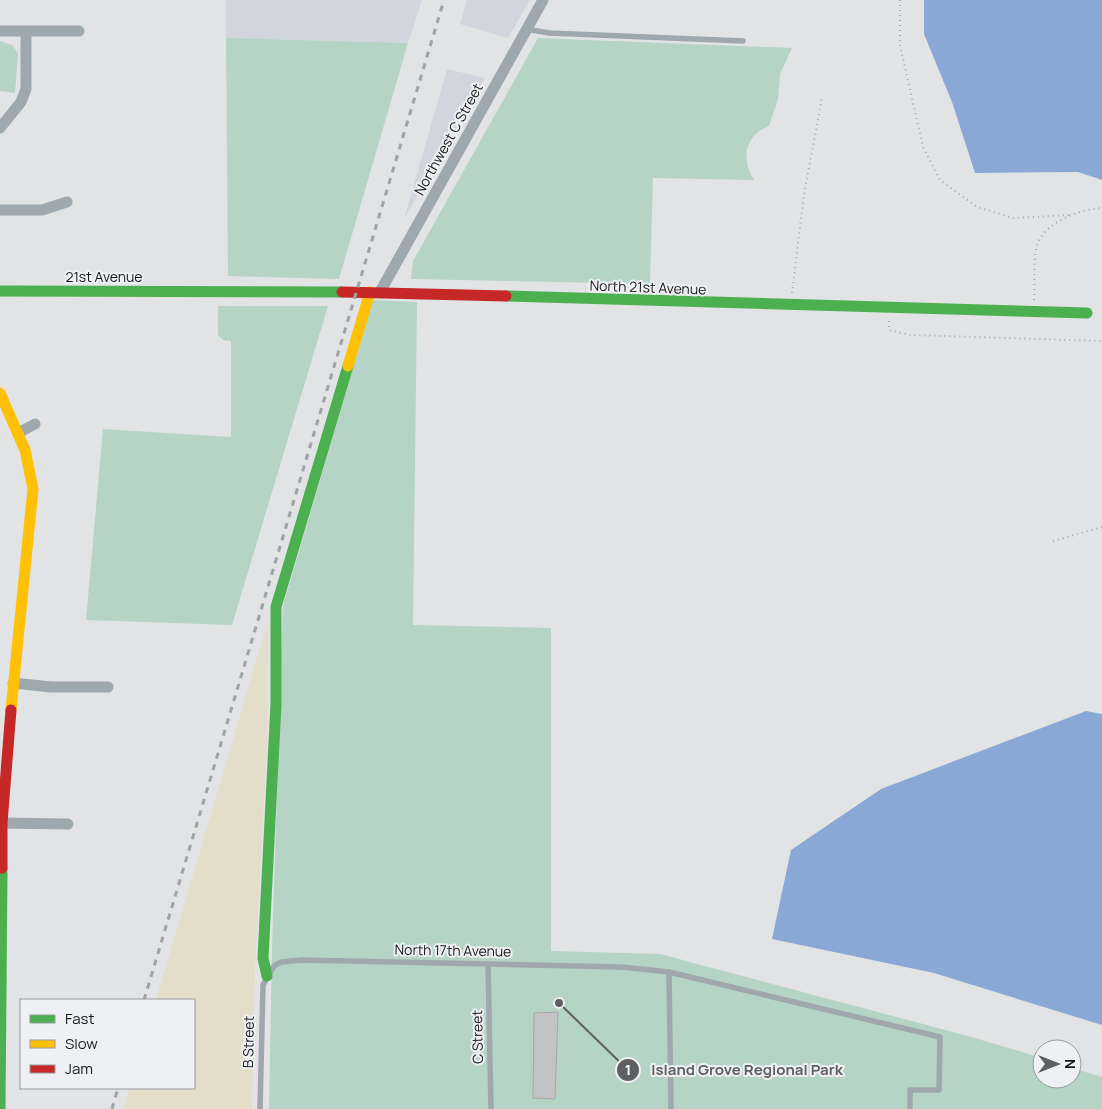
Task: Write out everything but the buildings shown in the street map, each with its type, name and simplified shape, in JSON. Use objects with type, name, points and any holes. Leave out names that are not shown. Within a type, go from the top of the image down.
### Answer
[{"type":"street","name":"Northwest C Street","points":[[375,292],[542,0]]},
{"type":"street","points":[[0,31],[80,31]]},
{"type":"street","points":[[0,128],[20,102],[26,88],[26,32]]},
{"type":"street","points":[[0,210],[42,210],[67,202]]},
{"type":"street","name":"21st Avenue","points":[[0,291],[208,292]]},
{"type":"street","name":"North 21st Avenue","points":[[208,292],[375,292],[436,296],[1087,313]]},
{"type":"street","points":[[267,976],[263,958],[276,704],[276,607],[375,292]]},
{"type":"street","points":[[0,393],[25,450],[32,489],[13,683],[2,823],[0,1109]]},
{"type":"street","points":[[18,433],[35,424]]},
{"type":"street","points":[[13,683],[50,687],[108,687]]},
{"type":"street","points":[[2,823],[68,824]]},
{"type":"lane","points":[[526,30],[549,33],[743,41]]},
{"type":"lane","name":"North 17th Avenue","points":[[267,976],[274,966],[281,962],[302,960],[645,969],[669,972],[940,1037],[939,1090],[910,1090],[910,1109]]},
{"type":"lane","name":"C Street","points":[[488,964],[491,1109]]},
{"type":"lane","points":[[669,972],[671,1109]]},
{"type":"lane","name":"B Street","points":[[260,1109],[262,993],[267,976]]},
{"type":"path","points":[[900,0],[900,45],[923,147],[940,180],[977,207],[1013,218],[1068,216],[1102,208]]},
{"type":"path","points":[[790,306],[804,194],[822,98]]},
{"type":"path","points":[[1033,312],[1037,245],[1049,230],[1068,216]]},
{"type":"path","points":[[889,309],[889,330],[910,335],[1102,341]]},
{"type":"path","points":[[1053,541],[1102,527]]},
{"type":"shaded area","points":[[226,0],[422,0],[408,43],[226,38]]},
{"type":"shaded area","points":[[467,0],[530,0],[508,38],[460,24]]},
{"type":"shaded area","points":[[447,69],[485,78],[404,219]]},
{"type":"green space","points":[[226,38],[408,43],[339,279],[228,276]]},
{"type":"green space","points":[[538,38],[792,48],[780,74],[778,99],[769,126],[754,136],[747,149],[747,164],[754,180],[653,178],[650,284],[411,279],[413,261]]},
{"type":"green space","points":[[0,41],[12,45],[18,53],[15,93],[0,91]]},
{"type":"green space","points":[[373,300],[417,302],[413,625],[551,628],[551,951],[660,954],[968,1036],[1032,1055],[1032,1089],[1082,1089],[1082,1071],[1102,1077],[1102,1109],[269,1109],[283,606]]},
{"type":"green space","points":[[218,306],[328,306],[232,625],[86,620],[103,429],[231,437],[231,341],[223,340],[218,335]]},
{"type":"sand","points":[[268,621],[267,744],[255,966],[252,1109],[124,1109],[130,1089],[195,1089],[195,999],[156,999]]},
{"type":"water","points":[[924,0],[1102,0],[1102,180],[1078,172],[975,173],[952,102],[924,34]]},
{"type":"water","points":[[1086,711],[1102,714],[1102,1025],[934,973],[772,939],[791,850],[881,789]]},
{"type":"railway","points":[[144,999],[444,0]]},
{"type":"railway","points":[[112,1109],[118,1089]]},
{"type":"traffic: fast","points":[[0,291],[342,292]]},
{"type":"traffic: fast","points":[[506,296],[1087,313]]},
{"type":"traffic: fast","points":[[267,976],[263,958],[276,704],[276,607],[348,366]]},
{"type":"traffic: fast","points":[[0,1109],[2,868]]},
{"type":"traffic: slow","points":[[348,366],[370,292]]},
{"type":"traffic: slow","points":[[0,393],[25,450],[33,489],[11,710]]},
{"type":"traffic: jam","points":[[342,292],[506,296]]},
{"type":"traffic: jam","points":[[2,868],[2,823],[11,710]]},
{"type":"place","name":"Island Grove Regional Park","points":[[559,1003]]}]
